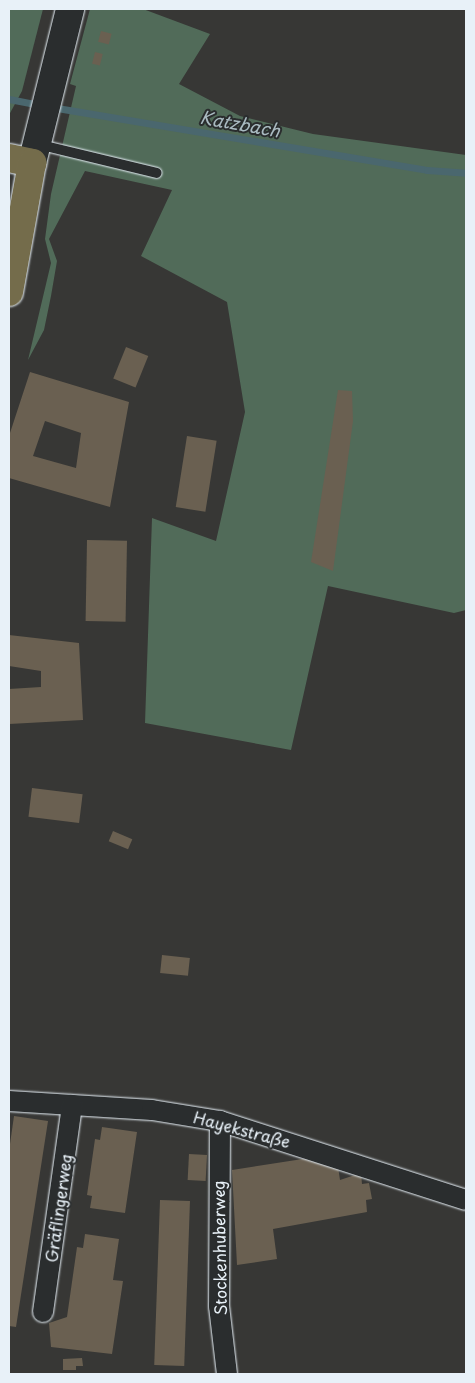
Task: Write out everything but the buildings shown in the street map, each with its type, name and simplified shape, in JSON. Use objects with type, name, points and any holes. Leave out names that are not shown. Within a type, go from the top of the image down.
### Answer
[{"type":"main road","points":[[9,292],[29,148],[50,84],[70,9]]},
{"type":"street","name":"Hayekstraße","points":[[9,1101],[152,1110],[220,1121],[466,1200]]},
{"type":"street","name":"Gräflingerweg","points":[[43,1312],[72,1105]]},
{"type":"street","name":"Stockenhuberweg","points":[[220,1121],[218,1306],[227,1374]]},
{"type":"lane","points":[[29,148],[157,173]]},
{"type":"green space","points":[[9,9],[43,9],[22,91],[9,115]]},
{"type":"green space","points":[[90,9],[143,9],[210,34],[179,84],[240,116],[313,134],[466,155],[466,610],[454,613],[328,586],[291,750],[145,723],[152,518],[216,541],[245,412],[227,302],[141,256],[172,190],[85,171],[49,239],[57,261],[51,296],[44,330],[28,360],[51,263],[45,239],[51,194],[76,86],[70,84]]},
{"type":"waterway","name":"Katzbach","points":[[9,99],[40,105]]},
{"type":"waterway","name":"Katzbach","points":[[51,107],[427,170],[466,173]]}]
